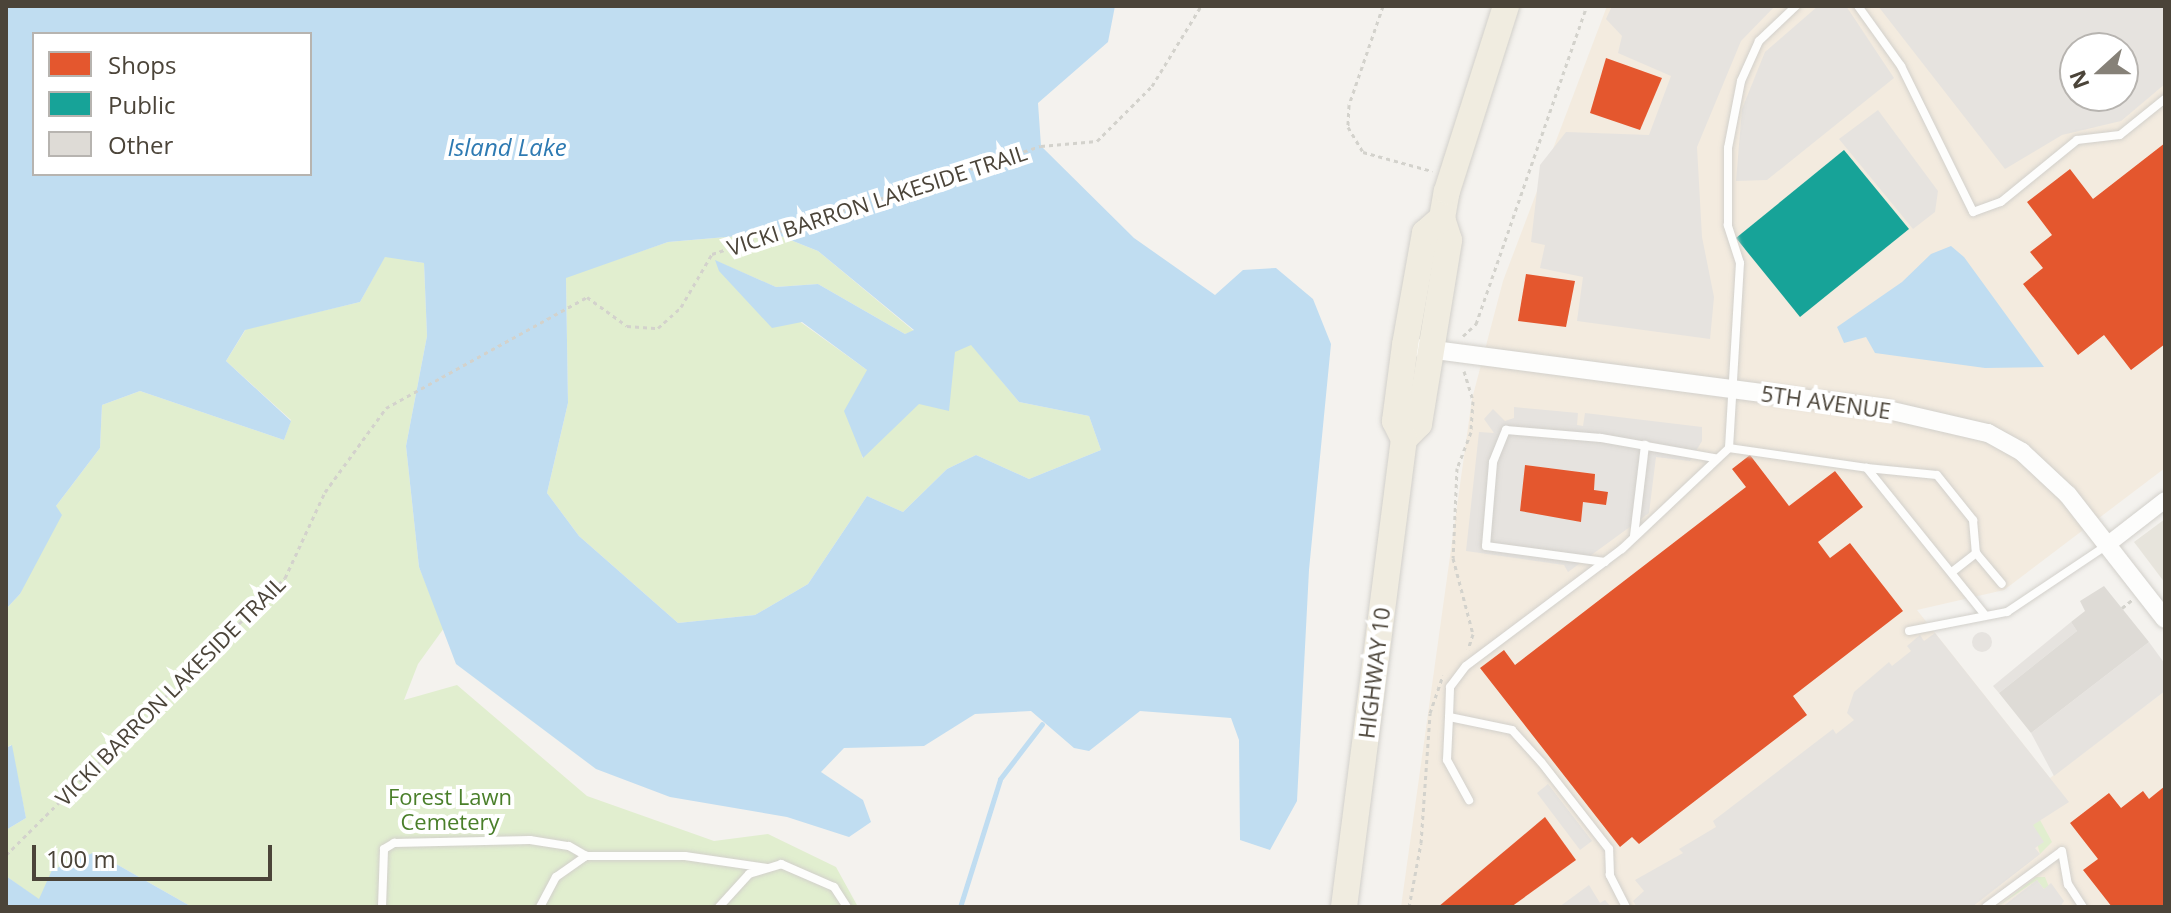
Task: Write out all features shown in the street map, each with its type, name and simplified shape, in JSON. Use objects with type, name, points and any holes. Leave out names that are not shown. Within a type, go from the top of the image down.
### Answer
[{"type":"highway","name":"HIGHWAY 10","points":[[1344,907],[1404,439],[1419,424],[1418,347],[1449,240],[1442,218],[1451,176],[1506,6]]},
{"type":"street","name":"5TH AVENUE","points":[[1418,347],[1888,410],[1988,433],[2022,452],[2068,495],[2165,619]]},
{"type":"street","points":[[2107,545],[2165,500]]},
{"type":"lane","points":[[1729,448],[1735,389],[1740,263],[1728,225],[1728,148],[1741,81],[1759,41],[1796,6]]},
{"type":"lane","points":[[1858,6],[1901,66],[1973,212],[2001,202],[2077,140],[2120,135],[2165,99]]},
{"type":"lane","points":[[1605,562],[1486,546],[1493,462],[1506,430],[1645,445],[1715,458]]},
{"type":"lane","points":[[1634,537],[1645,445]]},
{"type":"lane","points":[[1469,800],[1447,760],[1450,687],[1466,666],[1605,562],[1729,448],[1937,475],[1973,520],[1976,553],[2002,584]]},
{"type":"lane","points":[[1867,468],[1985,615]]},
{"type":"lane","points":[[1909,631],[2007,612],[2107,545]]},
{"type":"lane","points":[[1952,572],[1976,553]]},
{"type":"lane","points":[[1449,717],[1512,730],[1609,849],[1610,875],[1626,907]]},
{"type":"lane","points":[[382,907],[384,849],[394,843],[530,840],[569,846],[586,856],[685,856],[767,868]]},
{"type":"lane","points":[[1986,907],[2062,851],[2068,884],[2083,907]]},
{"type":"lane","points":[[540,907],[556,877],[586,856]]},
{"type":"lane","points":[[719,907],[749,874],[781,864],[834,887],[847,907]]},
{"type":"path","name":"VICKI BARRON LAKESIDE TRAIL","points":[[6,855],[285,578],[325,492],[386,408],[587,297],[627,326],[658,328],[681,307],[712,254],[1041,146],[1097,141],[1152,86],[1201,6]]},
{"type":"path","points":[[1383,6],[1349,105],[1348,127],[1363,152],[1451,176]]},
{"type":"path","points":[[1465,652],[1473,634],[1453,558],[1457,468],[1471,432],[1473,401],[1466,394],[1462,337],[1476,324],[1587,6]]},
{"type":"path","points":[[2122,608],[2135,598]]},
{"type":"path","points":[[1409,907],[1421,843],[1430,713],[1438,680],[1447,671]]},
{"type":"shaded area","points":[[1607,6],[2165,6],[2165,468],[2004,590],[1917,610],[2050,778],[2165,691],[2165,907],[1401,907],[1472,399],[1503,281]]},
{"type":"shaded area","points":[[1612,6],[1775,6],[1741,41],[1697,147],[1702,237],[1714,297],[1710,339],[1577,321],[1583,277],[1540,268],[1545,245],[1531,242],[1540,165],[1566,132],[1649,135],[1671,76],[1618,53],[1622,36],[1606,19]]},
{"type":"shaded area","points":[[1818,6],[1846,6],[1894,78],[1767,180],[1736,181],[1742,109],[1765,52]]},
{"type":"shaded area","points":[[1878,6],[2165,6],[2165,84],[2139,106],[2139,32],[2059,32],[2059,112],[2132,112],[2121,121],[2062,135],[2005,169]]},
{"type":"shaded area","points":[[1878,110],[1938,191],[1935,212],[1913,229],[1839,139]]},
{"type":"shaded area","points":[[1514,407],[1578,413],[1577,425],[1583,426],[1585,413],[1702,427],[1702,441],[1690,461],[1656,457],[1649,513],[1568,572],[1564,565],[1466,551],[1479,432],[1494,433],[1484,419],[1493,409],[1505,421],[1514,418]],"holes":[[[1525,465],[1595,474],[1594,490],[1607,493],[1606,504],[1583,502],[1581,522],[1520,510]]]},
{"type":"shaded area","points":[[2165,519],[2165,583],[2134,542]]},
{"type":"shaded area","points":[[2071,622],[2077,631],[1999,693],[1993,686]]},
{"type":"shaded area","points":[[1982,632],[1989,635],[1992,642],[1989,649],[1982,652],[1975,649],[1972,642],[1975,635]]},
{"type":"shaded area","points":[[1935,633],[2069,802],[2033,825],[2044,842],[2035,848],[2040,854],[1972,907],[1637,907],[1633,901],[1644,891],[1635,880],[1683,853],[1679,849],[1716,827],[1713,821],[1833,729],[1836,734],[1854,720],[1847,713],[1854,692],[1889,662],[1892,666],[1911,651],[1907,646],[1920,635],[1924,641]]},
{"type":"shaded area","points":[[2149,642],[2165,664],[2165,691],[2054,776],[2031,733]]},
{"type":"shaded area","points":[[1548,784],[1592,841],[1580,850],[1537,793]]},
{"type":"shaded area","points":[[2037,880],[2044,889],[2051,883],[2064,901],[2060,907],[2002,907]]},
{"type":"shaded area","points":[[1589,885],[1600,903],[1605,900],[1611,907],[1559,907]]},
{"type":"green space","points":[[773,233],[818,251],[914,331],[905,334],[818,284],[776,287],[716,261],[867,370],[862,458],[919,403],[955,351],[971,344],[1019,402],[1089,416],[1101,450],[1029,479],[976,455],[947,469],[903,512],[867,496],[808,584],[755,615],[678,623],[579,536],[547,493],[568,403],[566,277],[668,242]]},
{"type":"green space","name":"Forest Lawn Cemetery","points":[[385,256],[424,263],[427,336],[406,446],[419,567],[444,628],[418,664],[404,700],[457,685],[587,796],[714,841],[768,834],[836,867],[858,907],[192,907],[95,852],[39,900],[6,876],[6,830],[26,818],[11,745],[6,748],[6,609],[20,594],[56,506],[100,448],[102,405],[140,391],[284,440],[291,420],[226,361],[246,329],[360,302]]},
{"type":"green space","points":[[2040,820],[2052,842],[2040,854],[2032,825]]},
{"type":"green space","points":[[2036,877],[2045,877],[2049,887],[2044,889],[2037,880],[1997,907]]},
{"type":"water","name":"Island Lake","points":[[6,6],[1115,6],[1108,42],[1038,103],[1041,146],[1134,238],[1215,295],[1243,270],[1276,268],[1313,299],[1331,344],[1309,570],[1297,801],[1270,850],[1240,840],[1239,740],[1231,718],[1140,711],[1089,751],[1074,748],[1031,711],[975,714],[924,746],[844,748],[821,772],[863,800],[871,822],[849,837],[787,817],[670,797],[596,769],[456,664],[419,567],[406,446],[427,336],[424,263],[385,257],[360,302],[245,330],[226,361],[291,421],[284,440],[140,391],[102,405],[100,448],[56,506],[62,515],[20,594],[6,609]],"holes":[[[773,233],[818,251],[914,330],[905,334],[818,284],[776,287],[715,260],[719,271],[772,328],[802,322],[867,370],[844,411],[863,458],[919,404],[949,411],[955,352],[971,345],[1019,402],[1089,416],[1101,450],[1029,479],[976,455],[947,469],[903,512],[867,496],[808,584],[755,615],[678,623],[579,536],[547,493],[568,403],[566,278],[668,242]]]},
{"type":"water","points":[[1951,246],[1964,257],[2044,367],[1985,368],[1875,353],[1866,337],[1844,343],[1837,327],[1902,282],[1931,254]]},
{"type":"water","points":[[12,745],[26,818],[6,830],[6,748]]},
{"type":"water","points":[[95,852],[192,907],[6,907],[6,876],[39,899],[52,870]]},
{"type":"building: Shops","points":[[1606,58],[1662,78],[1640,130],[1590,113]]},
{"type":"building: Shops","points":[[2165,143],[2165,344],[2131,370],[2104,335],[2078,355],[2023,284],[2043,268],[2030,252],[2052,235],[2027,202],[2070,169],[2093,199]]},
{"type":"building: Shops","points":[[1526,274],[1575,281],[1566,327],[1518,321]]},
{"type":"building: Shops","points":[[1750,455],[1789,506],[1835,471],[1863,507],[1818,542],[1830,558],[1850,543],[1903,611],[1793,696],[1807,715],[1639,844],[1632,837],[1620,847],[1480,668],[1504,650],[1515,665],[1746,487],[1732,469]]},
{"type":"building: Shops","points":[[1525,465],[1595,474],[1594,490],[1608,492],[1606,505],[1583,502],[1581,522],[1520,511]]},
{"type":"building: Shops","points":[[2165,786],[2165,907],[2112,907],[2083,870],[2098,859],[2070,823],[2109,793],[2121,808],[2143,791],[2149,799]]},
{"type":"building: Shops","points":[[1545,817],[1576,860],[1511,907],[1438,907]]},
{"type":"building: Public","points":[[1844,150],[1909,229],[1800,317],[1736,238]]},
{"type":"building: Other","points":[[2104,586],[2149,642],[2031,733],[1999,693],[2077,631],[2071,622],[2085,611],[2080,601]]},
{"type":"waterway","points":[[960,907],[1000,779],[1042,724]]}]
